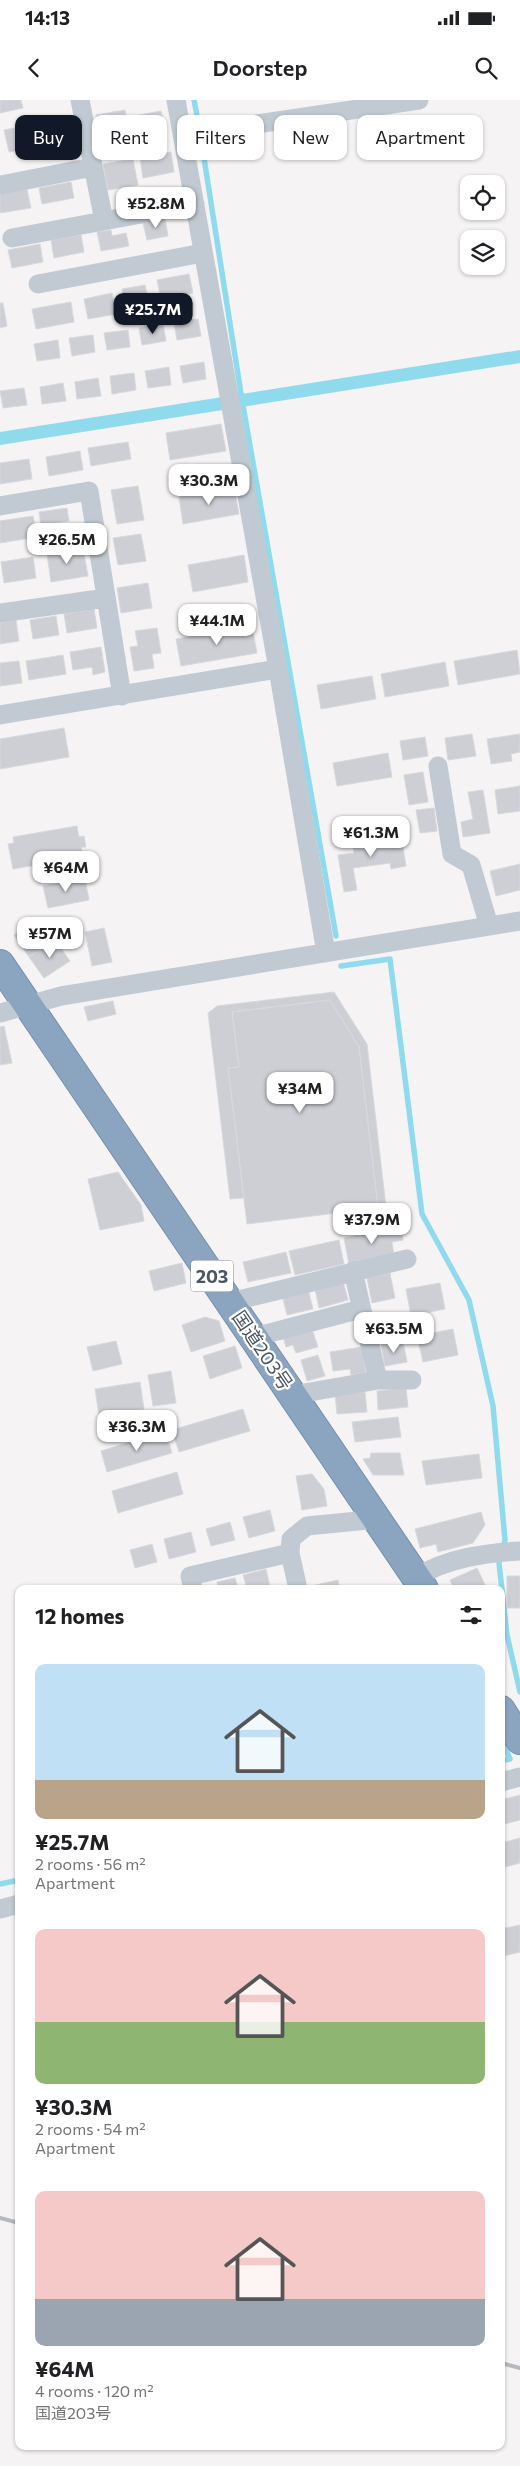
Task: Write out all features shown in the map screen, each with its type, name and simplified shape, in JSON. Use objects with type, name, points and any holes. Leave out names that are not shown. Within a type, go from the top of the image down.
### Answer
[{"type":"highway","name":"国道203号","points":[[0,964],[421,1583]]},
{"type":"highway","points":[[505,1716],[520,1740]]},
{"type":"street","points":[[80,100],[104,220]]},
{"type":"street","points":[[176,100],[179,115]]},
{"type":"street","points":[[264,123],[419,100]]},
{"type":"street","points":[[186,160],[278,669],[326,953]]},
{"type":"street","points":[[1,185],[94,167]]},
{"type":"street","points":[[12,238],[194,204]]},
{"type":"street","points":[[38,284],[203,253]]},
{"type":"street","points":[[0,506],[89,492],[122,696]]},
{"type":"street","points":[[0,613],[106,598]]},
{"type":"street","points":[[0,715],[278,669]]},
{"type":"street","points":[[438,766],[452,854],[471,865],[489,926]]},
{"type":"street","points":[[0,1013],[61,996],[520,921]]},
{"type":"street","points":[[230,1302],[407,1259]]},
{"type":"street","points":[[353,1271],[378,1380]]},
{"type":"street","points":[[254,1337],[361,1309]]},
{"type":"street","points":[[293,1395],[378,1380],[412,1380]]},
{"type":"street","points":[[297,1585],[290,1553],[291,1539],[306,1526],[378,1519]]},
{"type":"street","points":[[421,1583],[436,1566],[508,1552]]},
{"type":"street","points":[[192,1585],[190,1576],[290,1553]]},
{"type":"street","points":[[505,1781],[520,1777]]},
{"type":"street","points":[[0,1909],[15,1905]]},
{"type":"water","points":[[520,350],[520,363],[0,445],[0,432]]},
{"type":"building","points":[[0,100],[21,100],[23,108],[0,113]]},
{"type":"building","points":[[125,110],[126,115],[96,115]]},
{"type":"building","points":[[161,111],[162,115],[139,115]]},
{"type":"building","points":[[15,128],[15,151],[9,152],[4,130]]},
{"type":"building","points":[[171,152],[174,172],[143,178],[140,160],[167,160],[167,153]]},
{"type":"building","points":[[133,160],[138,185],[108,190],[103,164]]},
{"type":"building","points":[[71,182],[74,198],[42,204],[39,188]]},
{"type":"building","points":[[27,189],[31,208],[0,213],[0,194]]},
{"type":"building","points":[[165,218],[168,236],[147,240],[143,223]]},
{"type":"building","points":[[111,230],[112,236],[126,233],[129,246],[101,251],[97,232]]},
{"type":"building","points":[[81,235],[84,252],[54,258],[51,240]]},
{"type":"building","points":[[40,244],[43,262],[12,268],[8,250]]},
{"type":"building","points":[[189,274],[193,293],[161,299],[157,280]]},
{"type":"building","points":[[145,285],[150,308],[127,312],[122,289]]},
{"type":"building","points":[[112,293],[116,314],[88,319],[84,299]]},
{"type":"building","points":[[71,302],[74,322],[36,329],[32,309]]},
{"type":"building","points":[[0,303],[3,303],[7,326],[0,328]]},
{"type":"building","points":[[198,319],[201,336],[177,340],[174,322]]},
{"type":"building","points":[[163,324],[166,341],[142,345],[139,328]]},
{"type":"building","points":[[128,330],[130,347],[107,350],[104,333]]},
{"type":"building","points":[[93,335],[95,352],[72,356],[69,338]]},
{"type":"building","points":[[58,340],[60,358],[37,361],[34,344]]},
{"type":"building","points":[[204,362],[206,379],[183,383],[180,366]]},
{"type":"building","points":[[169,367],[171,385],[148,388],[145,371]]},
{"type":"building","points":[[134,373],[136,390],[112,394],[110,376]]},
{"type":"building","points":[[98,378],[101,396],[77,399],[75,382]]},
{"type":"building","points":[[63,383],[66,401],[42,404],[40,387]]},
{"type":"building","points":[[24,388],[27,405],[3,408],[0,391]]},
{"type":"building","points":[[221,424],[226,451],[170,460],[166,433]]},
{"type":"building","points":[[128,442],[131,459],[91,466],[88,448]]},
{"type":"building","points":[[80,451],[83,470],[49,476],[46,457]]},
{"type":"building","points":[[29,459],[32,479],[0,484],[0,463]]},
{"type":"building","points":[[138,486],[144,520],[117,524],[111,490]]},
{"type":"building","points":[[234,487],[239,514],[183,524],[179,497]]},
{"type":"building","points":[[67,508],[69,521],[41,525],[39,512]]},
{"type":"building","points":[[33,516],[37,537],[0,543],[0,521]]},
{"type":"building","points":[[141,534],[146,561],[118,565],[113,538]]},
{"type":"building","points":[[83,549],[88,576],[51,582],[47,554]]},
{"type":"building","points":[[244,555],[248,582],[193,592],[188,565]]},
{"type":"building","points":[[33,557],[36,578],[4,583],[1,562]]},
{"type":"building","points":[[148,583],[152,608],[121,613],[117,588]]},
{"type":"building","points":[[94,609],[97,628],[67,633],[64,614]]},
{"type":"building","points":[[56,616],[59,635],[33,639],[30,620]]},
{"type":"building","points":[[16,620],[19,641],[0,644],[0,623]]},
{"type":"building","points":[[252,626],[257,653],[181,666],[176,639]]},
{"type":"building","points":[[157,628],[161,653],[152,654],[154,668],[134,671],[130,647],[138,646],[135,631]]},
{"type":"building","points":[[101,647],[105,672],[93,675],[92,667],[73,670],[70,652]]},
{"type":"building","points":[[517,650],[520,674],[458,685],[454,661]]},
{"type":"building","points":[[63,655],[66,674],[29,680],[26,661]]},
{"type":"building","points":[[19,661],[22,683],[0,686],[0,663]]},
{"type":"building","points":[[445,662],[449,686],[385,697],[381,674]]},
{"type":"building","points":[[372,676],[376,699],[321,709],[317,685]]},
{"type":"building","points":[[64,728],[69,757],[0,769],[0,739]]},
{"type":"building","points":[[472,734],[476,756],[448,760],[445,738]]},
{"type":"building","points":[[520,734],[520,752],[511,754],[512,761],[491,764],[487,739]]},
{"type":"building","points":[[425,737],[428,756],[403,760],[400,741]]},
{"type":"building","points":[[388,753],[392,777],[337,786],[333,763]]},
{"type":"building","points":[[423,772],[428,802],[409,805],[404,775]]},
{"type":"building","points":[[520,786],[520,811],[498,814],[495,790]]},
{"type":"building","points":[[483,790],[490,833],[463,837],[461,822],[473,819],[468,792]]},
{"type":"building","points":[[434,808],[437,831],[420,833],[416,810]]},
{"type":"building","points":[[77,826],[79,837],[84,836],[86,847],[81,847],[83,857],[13,869],[8,844],[14,843],[13,837]]},
{"type":"building","points":[[401,835],[406,866],[391,869],[390,863],[353,868],[357,890],[344,892],[338,855],[354,853],[352,842]]},
{"type":"building","points":[[520,864],[520,890],[496,896],[490,871]]},
{"type":"building","points":[[85,879],[89,900],[48,908],[43,886]]},
{"type":"building","points":[[40,918],[54,940],[29,957],[14,935]]},
{"type":"building","points":[[104,928],[112,962],[92,966],[85,932]]},
{"type":"building","points":[[55,940],[70,961],[44,978],[29,957]]},
{"type":"building","points":[[334,992],[367,1044],[386,1207],[378,1208],[359,1047],[330,1000],[232,1012],[239,1067],[228,1068],[244,1198],[230,1199],[208,1013],[217,1006]]},
{"type":"building","points":[[330,1000],[359,1047],[378,1208],[247,1224],[228,1068],[239,1067],[232,1012]]},
{"type":"building","points":[[113,1001],[116,1014],[88,1021],[84,1007]]},
{"type":"building","points":[[4,1026],[12,1063],[0,1065],[0,1027]]},
{"type":"building","points":[[118,1172],[141,1205],[144,1221],[100,1230],[88,1179]]},
{"type":"building","points":[[401,1227],[403,1240],[392,1242],[394,1255],[349,1264],[344,1238]]},
{"type":"building","points":[[339,1240],[344,1264],[295,1275],[289,1251]]},
{"type":"building","points":[[286,1252],[291,1273],[248,1282],[243,1262]]},
{"type":"building","points":[[182,1263],[186,1283],[154,1291],[149,1271]]},
{"type":"building","points":[[390,1273],[395,1298],[372,1303],[367,1278]]},
{"type":"building","points":[[342,1277],[348,1300],[319,1308],[314,1284]]},
{"type":"building","points":[[440,1283],[445,1309],[411,1316],[406,1289]]},
{"type":"building","points":[[308,1289],[313,1309],[287,1315],[282,1295]]},
{"type":"building","points":[[205,1317],[219,1321],[225,1341],[191,1352],[182,1325]]},
{"type":"building","points":[[312,1329],[318,1347],[296,1353],[293,1345],[286,1347],[283,1337]]},
{"type":"building","points":[[453,1329],[458,1355],[423,1362],[417,1336]]},
{"type":"building","points":[[116,1341],[122,1364],[93,1371],[87,1347]]},
{"type":"building","points":[[403,1341],[407,1362],[385,1366],[381,1345]]},
{"type":"building","points":[[235,1346],[242,1368],[210,1379],[203,1356]]},
{"type":"building","points":[[362,1347],[366,1373],[351,1375],[350,1369],[333,1371],[330,1352]]},
{"type":"building","points":[[318,1355],[325,1376],[307,1381],[301,1360]]},
{"type":"building","points":[[171,1371],[176,1403],[153,1406],[148,1375]]},
{"type":"building","points":[[140,1382],[144,1409],[99,1415],[95,1389]]},
{"type":"building","points":[[406,1388],[408,1407],[378,1410],[377,1391]]},
{"type":"building","points":[[365,1392],[367,1412],[337,1414],[335,1394]]},
{"type":"building","points":[[243,1409],[250,1431],[179,1452],[172,1430]]},
{"type":"building","points":[[398,1417],[401,1437],[355,1442],[352,1422]]},
{"type":"building","points":[[165,1431],[172,1453],[107,1472],[101,1451]]},
{"type":"building","points":[[371,1453],[400,1453],[404,1475],[373,1475],[363,1459],[370,1458]]},
{"type":"building","points":[[479,1454],[482,1478],[426,1485],[422,1461]]},
{"type":"building","points":[[177,1472],[183,1494],[118,1513],[112,1491]]},
{"type":"building","points":[[312,1474],[324,1489],[327,1506],[302,1510],[296,1476]]},
{"type":"building","points":[[270,1510],[275,1531],[249,1538],[243,1517]]},
{"type":"building","points":[[481,1512],[485,1525],[473,1543],[438,1552],[436,1544],[420,1548],[415,1529]]},
{"type":"building","points":[[230,1522],[235,1540],[211,1546],[206,1529]]},
{"type":"building","points":[[191,1532],[196,1552],[169,1559],[164,1539]]},
{"type":"building","points":[[152,1544],[157,1562],[135,1568],[130,1550]]},
{"type":"building","points":[[477,1568],[485,1585],[452,1585],[450,1580]]},
{"type":"building","points":[[266,1569],[270,1585],[246,1585],[243,1575]]},
{"type":"building","points":[[507,1576],[520,1576],[520,1608],[507,1608]]},
{"type":"building","points":[[235,1578],[237,1585],[218,1585],[217,1582]]},
{"type":"building","points":[[338,1580],[339,1585],[316,1585]]},
{"type":"building","points":[[520,1795],[520,1820],[505,1824],[505,1799]]},
{"type":"building","points":[[520,1838],[520,1863],[505,1867],[505,1842]]},
{"type":"building","points":[[520,1925],[520,1952],[505,1956],[505,1928]]},
{"type":"waterway","points":[[194,100],[197,115]]},
{"type":"waterway","points":[[204,160],[242,400],[336,936]]},
{"type":"waterway","points":[[341,966],[390,959],[422,1214],[469,1300],[493,1406],[505,1540],[499,1563],[501,1585]]},
{"type":"waterway","points":[[505,1617],[507,1635],[520,1692]]},
{"type":"waterway","points":[[505,1747],[510,1759],[505,1760]]},
{"type":"waterway","points":[[0,1884],[15,1881]]},
{"type":"railway","points":[[0,2218],[15,2222]]},
{"type":"railway","points":[[505,2364],[520,2368]]}]
